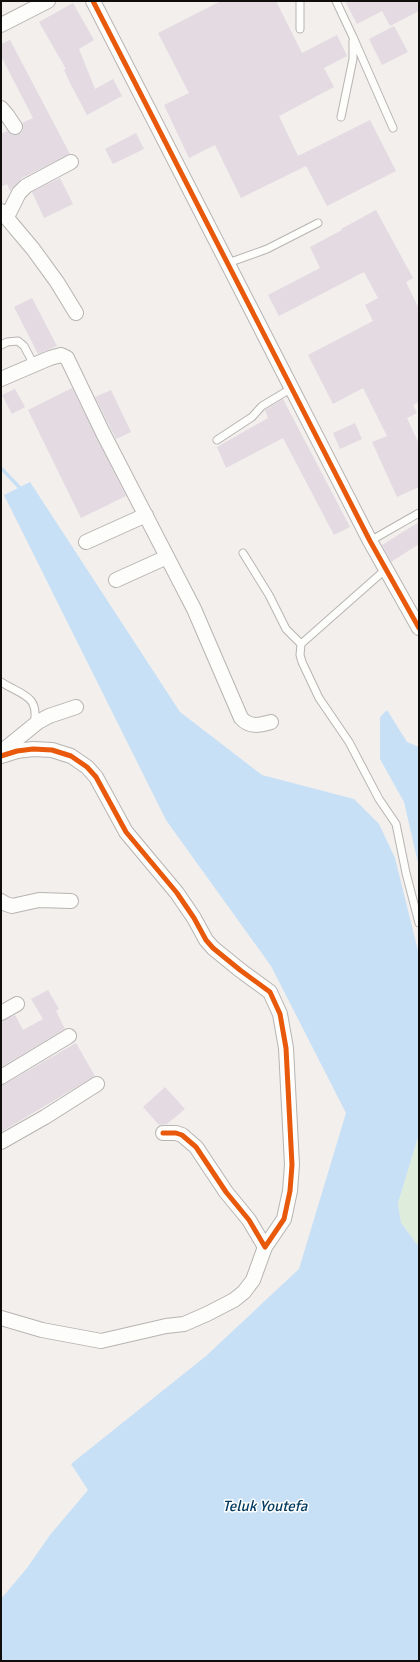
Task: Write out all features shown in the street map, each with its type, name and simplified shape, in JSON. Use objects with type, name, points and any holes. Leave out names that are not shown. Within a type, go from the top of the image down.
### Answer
[{"type":"street","points":[[1,25],[48,1]]},
{"type":"street","points":[[93,1],[370,541],[419,628]]},
{"type":"street","points":[[1,108],[15,127]]},
{"type":"street","points":[[71,162],[26,186],[4,214],[57,282],[76,313]]},
{"type":"street","points":[[1,379],[61,355],[67,358],[194,609],[241,718],[245,722],[252,725],[271,722]]},
{"type":"street","points":[[86,542],[146,516]]},
{"type":"street","points":[[116,580],[167,557]]},
{"type":"street","points":[[1,752],[33,726],[49,716],[76,707]]},
{"type":"street","points":[[1,756],[17,751],[33,749],[52,750],[71,756],[87,767],[96,777],[126,832],[177,893],[194,918],[206,940],[213,948],[240,970],[270,992],[280,1014],[286,1048],[292,1165],[290,1191],[284,1219],[265,1247],[253,1280],[244,1292],[217,1309],[184,1324],[166,1326],[101,1341],[42,1330],[1,1318]]},
{"type":"street","points":[[1,901],[12,906],[39,900],[71,901]]},
{"type":"street","points":[[1,1013],[16,1004]]},
{"type":"street","points":[[1,1077],[70,1036]]},
{"type":"street","points":[[1,1142],[45,1117],[97,1084]]},
{"type":"street","points":[[163,1133],[176,1133],[182,1135],[196,1147],[226,1192],[249,1220],[265,1247]]},
{"type":"lane","points":[[300,1],[300,29]]},
{"type":"lane","points":[[336,1],[393,128]]},
{"type":"lane","points":[[341,117],[353,59],[353,37]]},
{"type":"lane","points":[[228,263],[267,248],[318,223]]},
{"type":"lane","points":[[1,345],[6,342],[18,341],[24,346],[34,365]]},
{"type":"lane","points":[[217,440],[252,417],[262,406],[292,388]]},
{"type":"lane","points":[[370,541],[419,513]]},
{"type":"lane","points":[[244,553],[269,595],[286,629],[301,644]]},
{"type":"lane","points":[[386,569],[301,644],[300,655],[319,698],[349,742],[379,799],[396,824],[419,923]]},
{"type":"lane","points":[[1,682],[30,698],[34,704],[36,714],[33,726]]},
{"type":"green space","points":[[419,1134],[419,1247],[401,1223],[398,1203]]},
{"type":"water","name":"Teluk Youtefa","points":[[30,482],[180,712],[262,775],[354,799],[379,824],[395,858],[419,955],[419,1134],[398,1203],[401,1223],[419,1247],[419,1661],[1,1661],[1,1599],[27,1568],[50,1535],[88,1490],[71,1464],[206,1356],[299,1269],[346,1113],[271,966],[166,820],[4,495]]},
{"type":"water","points":[[387,710],[407,742],[419,747],[419,867],[404,802],[380,759],[380,717]]},
{"type":"building","points":[[221,1],[276,1],[302,53],[337,35],[347,56],[324,68],[334,87],[279,116],[298,156],[370,120],[396,171],[327,206],[306,166],[241,198],[215,145],[189,158],[164,105],[189,93],[158,33]]},
{"type":"building","points":[[345,1],[419,1],[419,11],[390,26],[382,11],[357,24]]},
{"type":"building","points":[[73,3],[94,40],[79,49],[95,89],[113,79],[122,96],[87,115],[64,70],[66,69],[39,22]]},
{"type":"building","points":[[394,26],[408,52],[382,65],[369,39]]},
{"type":"building","points":[[10,40],[70,154],[22,178],[10,191],[7,184],[1,187],[1,134],[7,131],[12,135],[19,134],[23,130],[22,123],[33,118],[1,56],[1,44]]},
{"type":"building","points":[[136,133],[144,149],[113,164],[105,149]]},
{"type":"building","points":[[60,178],[73,204],[44,218],[32,192]]},
{"type":"building","points":[[376,210],[413,278],[406,282],[419,309],[419,402],[413,405],[417,413],[407,418],[419,444],[419,487],[397,497],[372,442],[387,436],[363,388],[333,404],[308,355],[373,321],[365,305],[378,298],[364,272],[279,316],[268,295],[320,268],[310,247]]},
{"type":"building","points":[[32,298],[57,346],[38,354],[14,307]]},
{"type":"building","points":[[72,388],[126,496],[81,518],[28,410]]},
{"type":"building","points":[[15,389],[25,407],[12,414],[2,395]]},
{"type":"building","points":[[111,390],[131,432],[116,439],[95,397]]},
{"type":"building","points":[[283,399],[350,527],[334,535],[283,438],[226,468],[217,447],[268,418],[265,410]]},
{"type":"building","points":[[355,423],[362,439],[340,449],[333,433]]},
{"type":"building","points":[[419,522],[419,544],[391,562],[382,545]]},
{"type":"building","points":[[48,990],[59,1009],[56,1011],[65,1029],[1,1067],[1,1021],[15,1015],[23,1030],[43,1019],[31,999]]},
{"type":"building","points":[[76,1043],[95,1076],[1,1132],[1,1085]]},
{"type":"building","points":[[165,1087],[185,1109],[167,1124],[159,1125],[143,1107]]},
{"type":"waterway","points":[[1,468],[22,490]]},
{"type":"cycle path","points":[[93,1],[370,541],[419,628]]},
{"type":"cycle path","points":[[1,756],[17,751],[33,749],[52,750],[71,756],[87,767],[96,777],[126,832],[177,893],[194,918],[206,940],[213,948],[240,970],[270,992],[280,1014],[286,1048],[292,1165],[290,1191],[284,1219],[265,1247],[249,1220],[226,1192],[196,1147],[182,1135],[176,1133],[163,1133]]}]
